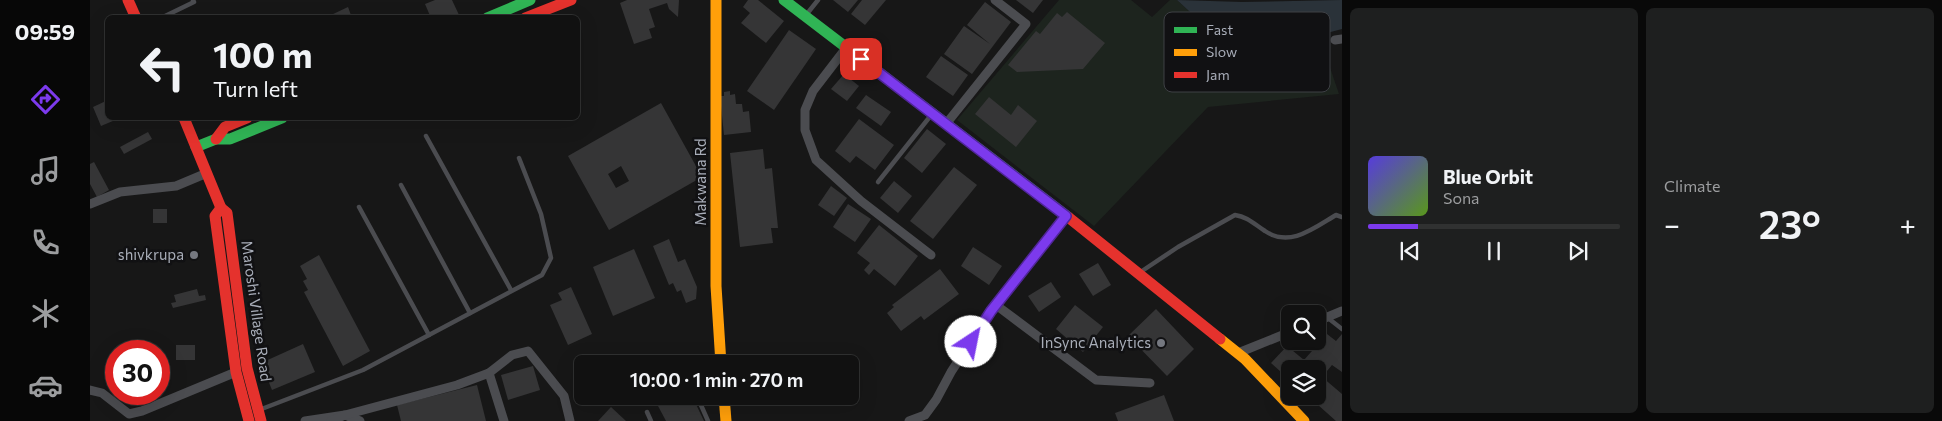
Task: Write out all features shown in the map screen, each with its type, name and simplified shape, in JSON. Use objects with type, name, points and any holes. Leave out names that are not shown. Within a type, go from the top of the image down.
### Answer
[{"type":"street","points":[[128,0],[135,15]]},
{"type":"street","points":[[494,15],[527,0]]},
{"type":"street","points":[[531,15],[571,0]]},
{"type":"street","name":"Makwana Rd","points":[[716,0],[716,286],[720,355]]},
{"type":"street","points":[[784,0],[1066,216],[1238,354],[1304,421]]},
{"type":"street","points":[[946,124],[1026,24],[995,0]]},
{"type":"street","points":[[846,48],[813,91],[805,110],[805,130],[816,160],[861,201],[931,255]]},
{"type":"street","name":"Maroshi Village Road","points":[[185,120],[220,208],[227,213],[247,368],[260,416]]},
{"type":"street","points":[[216,139],[225,127],[241,120]]},
{"type":"street","points":[[196,147],[216,139],[230,139],[277,120]]},
{"type":"street","points":[[90,204],[120,192],[176,186],[207,173]]},
{"type":"street","name":"Maroshi Village Road","points":[[220,208],[215,216],[236,372],[248,418]]},
{"type":"street","points":[[909,421],[924,415],[936,400],[951,372],[996,305],[1066,216]]},
{"type":"street","points":[[996,305],[1096,380],[1150,383]]},
{"type":"street","points":[[1328,318],[1342,312]]},
{"type":"street","points":[[1238,354],[1281,336]]},
{"type":"street","points":[[305,421],[345,415],[457,386],[489,373],[512,355],[528,351],[564,396],[570,421]]},
{"type":"street","points":[[90,390],[102,393],[130,417],[236,372]]},
{"type":"street","points":[[489,373],[504,421]]},
{"type":"street","points":[[725,405],[726,421]]},
{"type":"street","points":[[331,421],[345,415],[360,421]]},
{"type":"lane","points":[[167,15],[194,2],[193,0]]},
{"type":"lane","points":[[527,0],[528,15]]},
{"type":"lane","points":[[805,16],[818,0]]},
{"type":"lane","points":[[878,182],[932,113]]},
{"type":"lane","points":[[426,136],[511,290]]},
{"type":"lane","points":[[248,418],[260,416],[363,370],[542,275],[551,258],[541,214],[519,158]]},
{"type":"lane","points":[[401,185],[470,312]]},
{"type":"lane","points":[[359,207],[429,335]]},
{"type":"lane","points":[[1138,274],[1178,247],[1234,215],[1245,216],[1276,238],[1287,239],[1303,234],[1336,215],[1342,217]]},
{"type":"lane","points":[[1328,318],[1342,329]]},
{"type":"lane","points":[[701,405],[708,421]]},
{"type":"lane","points":[[647,412],[651,421]]},
{"type":"shaded area","points":[[1059,0],[1131,0],[1152,17],[1170,0],[1177,0],[1190,12],[1164,12],[1164,92],[1330,92],[1330,67],[1339,94],[1208,107],[1094,226],[957,120]]},
{"type":"shaded area","points":[[1177,0],[1242,2],[1342,0],[1342,29],[1330,32],[1330,12],[1190,12]]},
{"type":"building","points":[[435,0],[452,0],[459,15],[430,15],[425,4]]},
{"type":"building","points":[[627,0],[679,0],[678,17],[669,9],[667,3],[649,9],[655,27],[649,29],[652,38],[634,44],[620,3]]},
{"type":"building","points":[[748,0],[758,0],[784,21],[766,43],[741,23],[750,13],[743,7]]},
{"type":"building","points":[[833,0],[858,0],[848,12]]},
{"type":"building","points":[[862,0],[886,0],[865,25],[851,14]]},
{"type":"building","points":[[1016,0],[1043,0],[1033,13]]},
{"type":"building","points":[[985,2],[1011,22],[972,74],[944,54],[964,26],[990,44],[967,25]]},
{"type":"building","points":[[348,7],[351,15],[331,15]]},
{"type":"building","points":[[1067,12],[1105,43],[1083,69],[1017,72],[1008,65],[1036,31],[1040,34],[1057,13],[1062,17]]},
{"type":"building","points":[[789,30],[816,49],[774,110],[747,91]]},
{"type":"building","points":[[941,56],[968,75],[953,96],[926,77]]},
{"type":"building","points":[[844,74],[859,86],[847,101],[831,89]]},
{"type":"building","points":[[730,91],[730,95],[735,94],[736,104],[742,104],[743,112],[749,111],[751,132],[724,135],[720,96],[724,96],[724,92]]},
{"type":"building","points":[[866,95],[891,112],[881,126],[856,108]]},
{"type":"building","points":[[989,97],[1011,115],[1018,105],[1037,121],[1016,147],[975,114]]},
{"type":"building","points":[[105,101],[105,120],[115,120],[101,126],[93,107]]},
{"type":"building","points":[[661,103],[702,177],[609,230],[568,156]],"holes":[[[621,166],[629,181],[616,188],[608,174]]]},
{"type":"building","points":[[859,119],[894,145],[875,170],[856,156],[850,163],[835,151]]},
{"type":"building","points":[[927,129],[946,144],[922,173],[904,158]]},
{"type":"building","points":[[148,132],[152,139],[124,154],[120,147]]},
{"type":"building","points":[[763,149],[765,169],[772,168],[778,228],[771,228],[773,243],[740,247],[730,153]]},
{"type":"building","points":[[94,162],[109,190],[97,197],[90,184],[90,164]]},
{"type":"building","points":[[954,167],[977,185],[933,239],[910,221]]},
{"type":"building","points":[[894,181],[912,196],[898,213],[880,198]]},
{"type":"building","points":[[831,186],[847,198],[834,216],[818,205]]},
{"type":"building","points":[[848,204],[871,219],[855,242],[833,227]]},
{"type":"building","points":[[153,209],[167,209],[167,223],[153,223]]},
{"type":"building","points":[[879,225],[918,256],[895,286],[874,269],[869,275],[864,270],[870,263],[857,253]]},
{"type":"building","points":[[669,239],[678,262],[685,259],[697,287],[696,299],[686,303],[681,290],[677,292],[673,283],[669,285],[653,246]]},
{"type":"building","points":[[973,247],[1002,266],[989,285],[961,266]]},
{"type":"building","points":[[634,249],[655,298],[613,316],[593,267]]},
{"type":"building","points":[[319,255],[370,351],[343,366],[304,292],[308,290],[303,281],[307,279],[300,266]]},
{"type":"building","points":[[1098,263],[1111,285],[1093,296],[1079,274]]},
{"type":"building","points":[[940,269],[959,294],[924,320],[921,316],[901,331],[887,313],[894,307],[892,305]]},
{"type":"building","points":[[1051,282],[1061,297],[1039,312],[1028,296]]},
{"type":"building","points":[[571,287],[592,334],[568,345],[550,305],[562,300],[558,293]]},
{"type":"building","points":[[197,289],[199,296],[205,295],[206,300],[173,308],[171,303],[176,302],[174,295]]},
{"type":"building","points":[[1075,305],[1103,327],[1083,352],[1056,329]]},
{"type":"building","name":"InSync Analytics","points":[[1156,309],[1194,349],[1167,376],[1128,336]]},
{"type":"building","points":[[1342,334],[1342,372],[1332,365],[1326,372],[1326,360],[1304,360],[1313,350],[1326,350],[1326,335],[1336,341]]},
{"type":"building","points":[[303,344],[315,372],[272,390],[261,363]]},
{"type":"building","points":[[176,345],[195,345],[195,360],[176,360]]},
{"type":"building","points":[[1283,350],[1292,350],[1304,360],[1281,360],[1281,372],[1271,363]]},
{"type":"building","points":[[533,366],[540,390],[508,400],[501,375]]},
{"type":"building","points":[[1326,380],[1342,394],[1342,421],[1336,421],[1318,405],[1326,405]]},
{"type":"building","points":[[477,385],[486,421],[401,421],[397,405]]},
{"type":"building","points":[[1164,395],[1174,421],[1118,421],[1115,413]]},
{"type":"building","points":[[658,405],[696,405],[704,421],[666,421]]},
{"type":"building","points":[[611,407],[626,421],[598,421]]},
{"type":"traffic: fast","points":[[494,15],[530,0]]},
{"type":"traffic: fast","points":[[784,0],[1068,217]]},
{"type":"traffic: fast","points":[[196,147],[216,139],[230,139],[277,120]]},
{"type":"traffic: slow","points":[[716,0],[716,286],[720,355]]},
{"type":"traffic: slow","points":[[1220,339],[1245,359],[1304,421]]},
{"type":"traffic: slow","points":[[725,405],[726,421]]},
{"type":"traffic: jam","points":[[128,0],[135,15]]},
{"type":"traffic: jam","points":[[533,15],[571,0]]},
{"type":"traffic: jam","points":[[185,120],[221,208],[227,213],[247,368],[261,421]]},
{"type":"traffic: jam","points":[[216,139],[225,127],[242,120]]},
{"type":"traffic: jam","points":[[221,208],[215,216],[236,372],[249,421]]},
{"type":"traffic: jam","points":[[1068,217],[1220,339]]},
{"type":"place","name":"shivkrupa","points":[[194,255]]},
{"type":"place","name":"InSync Analytics","points":[[1161,343]]},
{"type":"route","points":[[861,59],[1066,216],[991,311],[971,342]]}]
